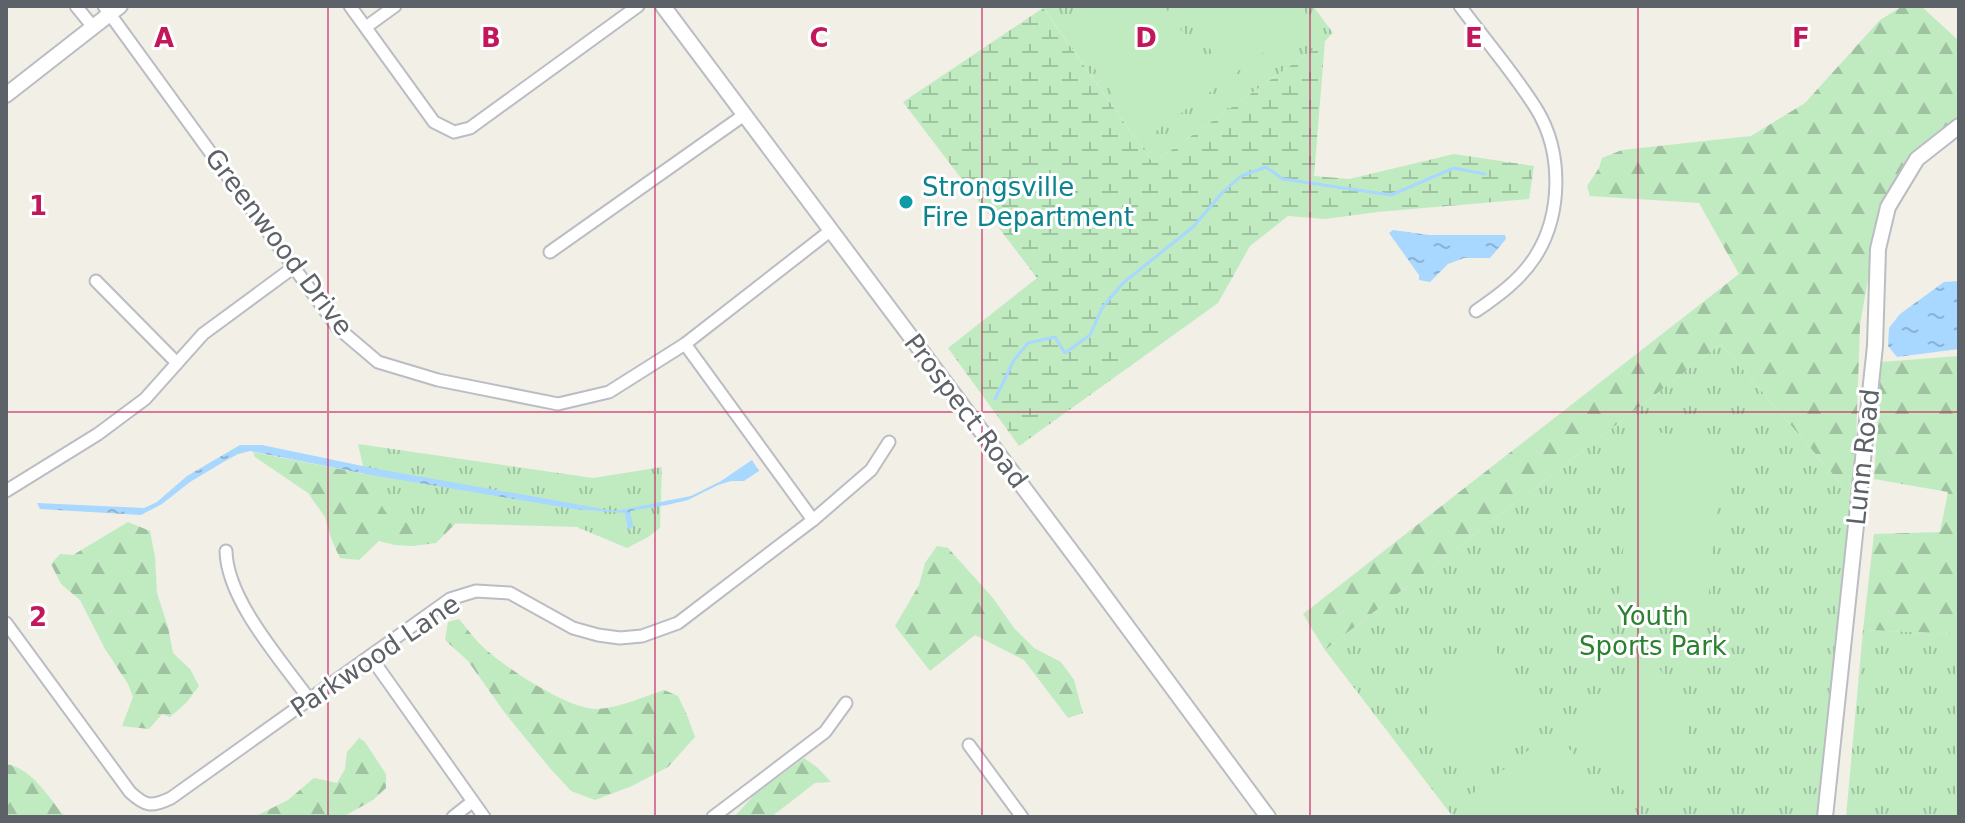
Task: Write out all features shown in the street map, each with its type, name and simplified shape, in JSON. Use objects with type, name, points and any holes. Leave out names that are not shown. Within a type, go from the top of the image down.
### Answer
[{"type":"street","points":[[76,6],[93,27]]},
{"type":"street","points":[[350,6],[434,122],[454,132],[470,128],[638,6]]},
{"type":"street","points":[[366,27],[395,6]]},
{"type":"street","name":"Prospect Road","points":[[663,6],[1268,817]]},
{"type":"street","points":[[1460,6],[1537,110],[1550,145],[1556,186],[1548,231],[1533,259],[1509,286],[1476,311]]},
{"type":"street","points":[[6,95],[93,27],[112,8]]},
{"type":"street","name":"Greenwood Drive","points":[[112,8],[338,328],[378,362],[438,380],[558,404],[609,392],[685,344],[830,231]]},
{"type":"street","points":[[550,252],[744,115]]},
{"type":"street","name":"Lunn Road","points":[[1825,817],[1875,346],[1878,249],[1888,207],[1917,159],[1959,126]]},
{"type":"street","points":[[6,491],[98,434],[145,399],[203,334],[294,267]]},
{"type":"street","points":[[96,281],[177,363]]},
{"type":"street","points":[[685,344],[813,520]]},
{"type":"street","name":"Parkwood Lane","points":[[6,623],[130,792],[140,801],[157,805],[450,599],[476,591],[510,593],[573,628],[620,638],[642,636],[678,623],[813,520],[871,470],[889,442]]},
{"type":"street","points":[[226,551],[226,564],[249,618],[309,699]]},
{"type":"street","points":[[370,656],[484,817]]},
{"type":"street","points":[[713,817],[825,732],[846,703]]},
{"type":"street","points":[[969,745],[1022,817]]},
{"type":"street","points":[[453,817],[472,802]]},
{"type":"green space","points":[[1042,6],[1313,6],[1333,33],[1153,163]]},
{"type":"green space","points":[[1089,6],[1164,6],[1220,85],[1145,139],[1063,24]]},
{"type":"green space","points":[[1179,6],[1301,6],[1310,19],[1230,77]]},
{"type":"green space","points":[[1903,6],[1921,6],[1959,41],[1959,118],[1911,161],[1881,205],[1860,325],[1854,499],[1721,344],[1325,650],[1303,614],[1739,274],[1699,203],[1590,196],[1587,186],[1602,158],[1622,150],[1751,136],[1805,103],[1880,20]]},
{"type":"green space","points":[[1043,8],[1153,163],[1325,41],[1314,176],[1349,179],[1454,154],[1534,166],[1529,199],[1325,219],[1288,216],[1250,246],[1218,303],[1019,446],[948,348],[1037,278],[903,102]]},
{"type":"green space","name":"Youth Sports Park","points":[[1721,344],[1854,499],[1821,817],[1453,817],[1325,650]]},
{"type":"green space","points":[[1959,356],[1959,634],[1863,630],[1874,534],[1940,532],[1948,492],[1874,479],[1881,362]]},
{"type":"green space","points":[[1636,429],[1724,442],[1706,620],[1617,608]]},
{"type":"green space","points":[[358,444],[593,478],[662,467],[660,528],[627,548],[577,527],[442,523],[435,527],[391,520],[367,483]]},
{"type":"green space","points":[[253,452],[365,474],[475,514],[456,523],[436,543],[413,546],[379,541],[359,560],[340,558],[325,517],[308,493],[255,457]]},
{"type":"green space","points":[[128,522],[150,531],[157,593],[173,653],[190,669],[199,686],[170,717],[162,714],[149,729],[122,726],[133,697],[128,684],[105,649],[80,600],[61,584],[51,564],[60,554],[73,555]]},
{"type":"green space","points":[[937,546],[948,548],[1034,648],[1061,662],[1074,680],[1083,713],[1068,718],[1024,660],[975,635],[930,671],[895,626],[919,585],[925,563]]},
{"type":"green space","points":[[459,619],[479,643],[502,662],[553,695],[585,708],[623,704],[664,690],[678,696],[695,737],[668,767],[632,786],[595,800],[571,791],[505,713],[468,661],[445,640],[448,622]]},
{"type":"green space","points":[[1863,630],[1959,634],[1959,817],[1846,817]]},
{"type":"green space","points":[[1482,633],[1548,717],[1463,778],[1432,731],[1429,701],[1433,687],[1449,662]]},
{"type":"green space","points":[[1650,656],[1686,705],[1689,726],[1685,745],[1663,783],[1633,803],[1576,729],[1575,715]]},
{"type":"green space","points":[[1547,736],[1560,737],[1620,814],[1615,817],[1489,817],[1472,794]]},
{"type":"green space","points":[[359,738],[365,742],[386,774],[386,788],[373,800],[343,817],[254,817],[288,800],[314,778],[337,783],[345,769],[347,752]]},
{"type":"green space","points":[[804,758],[831,782],[815,783],[771,817],[734,817],[754,795]]},
{"type":"green space","points":[[6,764],[32,778],[65,817],[6,817]]},
{"type":"water","points":[[1393,230],[1429,235],[1505,235],[1506,239],[1490,258],[1464,258],[1448,264],[1430,282],[1419,280],[1419,275],[1389,233]]},
{"type":"water","points":[[1959,281],[1959,349],[1897,357],[1888,346],[1889,328],[1900,314],[1944,282]]},
{"type":"water","points":[[240,445],[262,445],[615,511],[691,496],[752,460],[759,471],[744,481],[718,485],[688,500],[630,511],[633,526],[628,530],[625,513],[574,509],[250,451],[225,461],[141,515],[40,509],[37,503],[144,508],[157,502],[187,476]]},
{"type":"waterway","points":[[995,399],[1014,360],[1028,343],[1055,337],[1065,353],[1090,335],[1102,308],[1123,283],[1193,227],[1241,176],[1266,167],[1283,179],[1391,195],[1454,168],[1485,174]]},
{"type":"place","name":"Strongsville Fire Department","points":[[906,202]]}]
